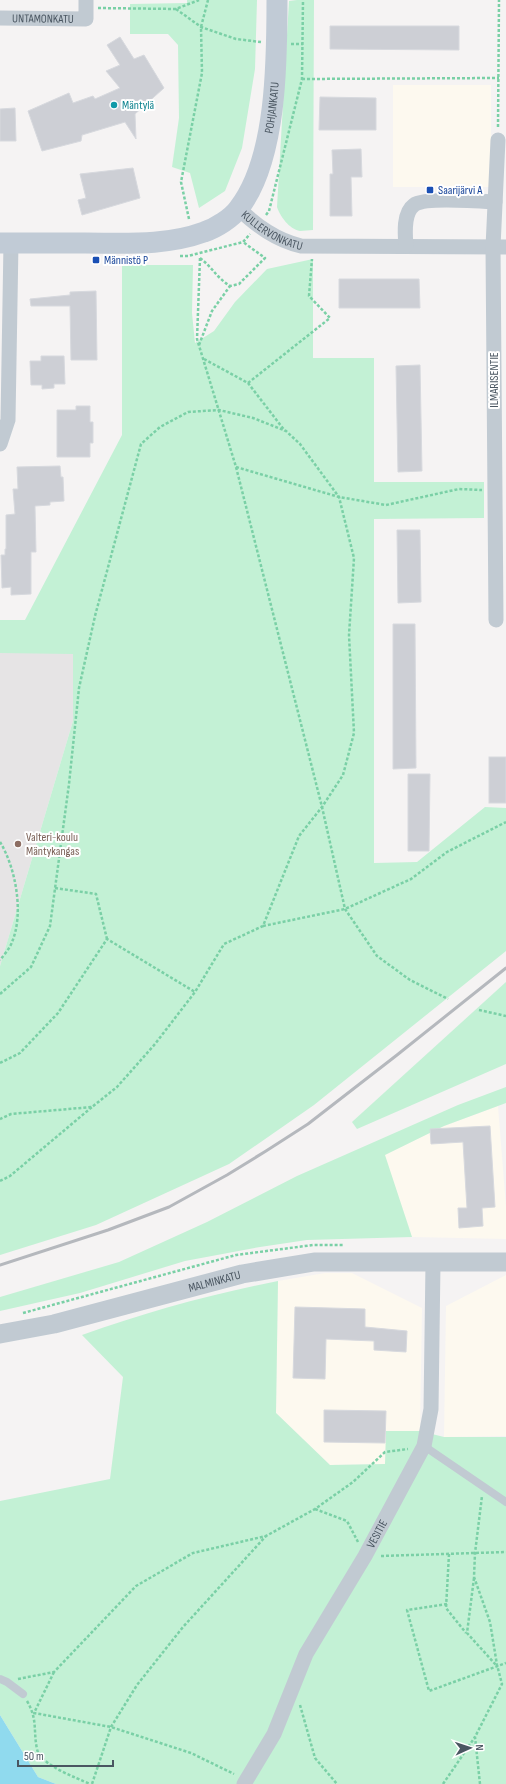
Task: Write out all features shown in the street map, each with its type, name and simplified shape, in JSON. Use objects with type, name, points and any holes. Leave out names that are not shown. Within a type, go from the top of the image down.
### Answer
[{"type":"main road","name":"POHJANKATU","points":[[239,209],[253,184],[267,140],[273,100],[277,45],[277,0]]},
{"type":"main road","name":"KULLERVONKATU","points":[[5,243],[140,244],[177,239],[206,231],[223,222],[239,209]]},
{"type":"street","name":"UNTAMONKATU","points":[[0,18],[86,19],[86,0]]},
{"type":"street","name":"ILMARISENTIE","points":[[496,620],[494,492],[499,247],[495,202],[498,140]]},
{"type":"street","points":[[406,246],[406,225],[408,214],[414,205],[425,200],[495,202]]},
{"type":"street","name":"KULLERVONKATU","points":[[239,209],[258,226],[286,243],[301,246],[499,247]]},
{"type":"street","points":[[0,444],[8,420],[5,243]]},
{"type":"street","name":"MALMINKATU","points":[[0,1334],[54,1324],[242,1274],[314,1262],[506,1262]]},
{"type":"street","name":"VESITIE","points":[[246,1782],[274,1734],[306,1654],[365,1556],[424,1446],[431,1409],[433,1262]]},
{"type":"lane","points":[[424,1446],[506,1502]]},
{"type":"lane","points":[[3,1680],[23,1694]]},
{"type":"path","points":[[189,219],[181,182],[202,73],[201,27],[208,0]]},
{"type":"path","points":[[173,257],[188,256],[243,242],[258,226],[269,211],[302,79],[303,0]]},
{"type":"path","points":[[498,140],[499,0]]},
{"type":"path","points":[[176,9],[201,27],[236,38],[277,45],[303,44]]},
{"type":"path","points":[[302,79],[499,78]]},
{"type":"path","points":[[199,345],[212,311],[230,286],[239,284],[265,258],[243,242]]},
{"type":"path","points":[[230,286],[219,279],[209,265],[200,258],[197,339],[236,467],[322,807],[345,909],[377,956],[410,980],[448,999]]},
{"type":"path","points":[[248,383],[330,318],[309,296],[312,258]]},
{"type":"path","points":[[203,359],[248,383],[286,431],[300,444],[339,498],[354,558],[349,635],[354,733],[343,774],[322,807],[299,836],[263,926]]},
{"type":"path","points":[[0,994],[31,967],[50,926],[69,784],[79,688],[95,616],[141,444],[160,426],[188,412],[218,410],[252,418],[286,431]]},
{"type":"path","points":[[236,467],[339,498],[386,505],[459,489],[489,490],[494,492]]},
{"type":"path","points":[[0,1181],[10,1176],[117,1087],[155,1044],[195,992],[224,944],[263,926],[345,909],[411,879],[447,852],[506,822]]},
{"type":"path","points":[[0,842],[12,868],[19,912],[12,942],[0,960]]},
{"type":"path","points":[[0,1063],[20,1053],[58,1013],[106,939],[96,894],[56,888]]},
{"type":"path","points":[[106,939],[195,992]]},
{"type":"path","points":[[479,1010],[506,1016]]},
{"type":"path","points":[[0,1119],[11,1114],[92,1107]]},
{"type":"path","points":[[34,1713],[54,1672],[136,1586],[193,1553],[266,1536],[315,1509],[353,1482],[384,1452],[424,1446]]},
{"type":"path","points":[[466,1633],[474,1577],[475,1553],[483,1486]]},
{"type":"path","points":[[315,1509],[347,1521],[365,1556],[506,1552]]},
{"type":"path","points":[[23,1694],[34,1713],[37,1751],[52,1767],[91,1784],[111,1727],[137,1684],[183,1627],[266,1536]]},
{"type":"path","points":[[449,1554],[446,1608],[466,1633],[497,1665]]},
{"type":"path","points":[[443,1784],[475,1737],[504,1684],[497,1665],[490,1622],[474,1577]]},
{"type":"path","points":[[447,1604],[407,1610],[429,1691],[506,1663]]},
{"type":"path","points":[[3,1680],[54,1672]]},
{"type":"path","points":[[294,1686],[315,1758],[337,1784]]},
{"type":"path","points":[[34,1713],[111,1727],[191,1753],[246,1782]]},
{"type":"path","points":[[475,1737],[480,1784]]},
{"type":"shaded area","points":[[393,85],[491,85],[491,187],[393,187]]},
{"type":"shaded area","name":"Valteri-koulu Mäntykangas","points":[[0,653],[73,653],[73,721],[0,966]]},
{"type":"shaded area","points":[[498,1106],[506,1207],[506,1239],[412,1237],[384,1155],[444,1126]]},
{"type":"shaded area","points":[[325,1273],[352,1273],[422,1308],[420,1431],[386,1464],[330,1465],[276,1413],[278,1281]]},
{"type":"shaded area","points":[[506,1275],[506,1436],[444,1437],[446,1306]]},
{"type":"green space","points":[[187,0],[257,0],[255,69],[242,148],[225,191],[199,208],[190,173],[172,167],[179,118],[178,45],[168,34],[130,34],[130,4],[187,3]]},
{"type":"green space","points":[[314,0],[313,230],[300,231],[292,228],[286,222],[277,207],[289,1]]},
{"type":"green space","points":[[313,259],[313,358],[374,358],[374,482],[484,482],[484,518],[374,519],[374,863],[417,862],[485,807],[506,808],[506,951],[314,1105],[229,1164],[96,1225],[0,1255],[0,966],[73,721],[73,654],[0,653],[0,620],[25,620],[122,435],[122,265],[193,265],[192,313],[195,343],[214,331],[235,302],[267,269]]},
{"type":"green space","points":[[506,982],[506,1064],[357,1129],[352,1122]]},
{"type":"green space","points":[[506,1087],[506,1103],[444,1126],[385,1155],[412,1237],[307,1240],[260,1247],[185,1261],[80,1293],[0,1311],[0,1297],[119,1262],[207,1222],[297,1176],[458,1105]]},
{"type":"green space","points":[[278,1281],[276,1413],[330,1465],[385,1464],[386,1431],[420,1431],[444,1437],[506,1437],[506,1784],[56,1784],[38,1777],[0,1715],[0,1501],[110,1479],[123,1377],[82,1335],[179,1304]]},
{"type":"water","points":[[0,1715],[38,1777],[56,1784],[0,1784]]},
{"type":"building","points":[[330,26],[459,26],[459,50],[330,49]]},
{"type":"building","name":"Mäntylä","points":[[120,37],[134,59],[144,55],[164,88],[135,114],[136,139],[125,122],[82,135],[81,141],[42,151],[28,111],[69,93],[73,103],[93,96],[95,99],[120,88],[106,71],[120,65],[107,45]]},
{"type":"building","points":[[320,97],[376,98],[376,130],[319,130]]},
{"type":"building","points":[[15,108],[16,141],[0,141],[0,109]]},
{"type":"building","points":[[361,149],[362,177],[351,177],[352,216],[330,216],[330,174],[333,174],[332,150]]},
{"type":"building","points":[[133,168],[140,198],[82,215],[78,200],[86,198],[80,174]]},
{"type":"building","points":[[339,279],[419,279],[420,308],[339,308]]},
{"type":"building","points":[[96,291],[97,360],[71,360],[70,306],[31,306],[30,299],[70,295],[70,292]]},
{"type":"building","points":[[41,356],[64,356],[65,384],[54,384],[54,388],[42,389],[42,385],[31,385],[30,361],[41,361]]},
{"type":"building","points":[[420,365],[422,471],[398,472],[396,366]]},
{"type":"building","points":[[76,406],[90,406],[90,422],[93,422],[93,443],[90,443],[90,457],[57,457],[57,410],[76,410]]},
{"type":"building","points":[[60,466],[61,477],[63,477],[64,501],[50,502],[50,505],[35,506],[36,552],[31,552],[31,594],[11,595],[11,587],[2,588],[1,555],[5,555],[6,549],[6,515],[15,514],[13,489],[18,489],[17,467]]},
{"type":"building","points":[[397,530],[420,530],[421,602],[398,603]]},
{"type":"building","points":[[393,624],[415,624],[416,768],[393,769]]},
{"type":"building","points":[[489,757],[506,757],[506,803],[489,803]]},
{"type":"building","points":[[408,774],[430,774],[429,851],[408,851]]},
{"type":"building","points":[[490,1126],[495,1207],[482,1208],[483,1226],[459,1228],[458,1208],[467,1208],[463,1142],[431,1144],[430,1129]]},
{"type":"building","points":[[295,1307],[365,1309],[365,1327],[407,1331],[406,1352],[374,1350],[374,1341],[326,1339],[325,1379],[293,1378]]},
{"type":"building","points":[[324,1410],[386,1411],[385,1443],[324,1442]]},
{"type":"railway","points":[[0,1265],[108,1230],[169,1207],[227,1175],[308,1124],[506,968]]},
{"type":"place","name":"Mäntylä","points":[[114,105]]},
{"type":"place","name":"Saarijärvi A","points":[[430,190]]},
{"type":"place","name":"Männistö P","points":[[96,260]]},
{"type":"place","name":"Valteri-koulu Mäntykangas","points":[[18,844]]}]
